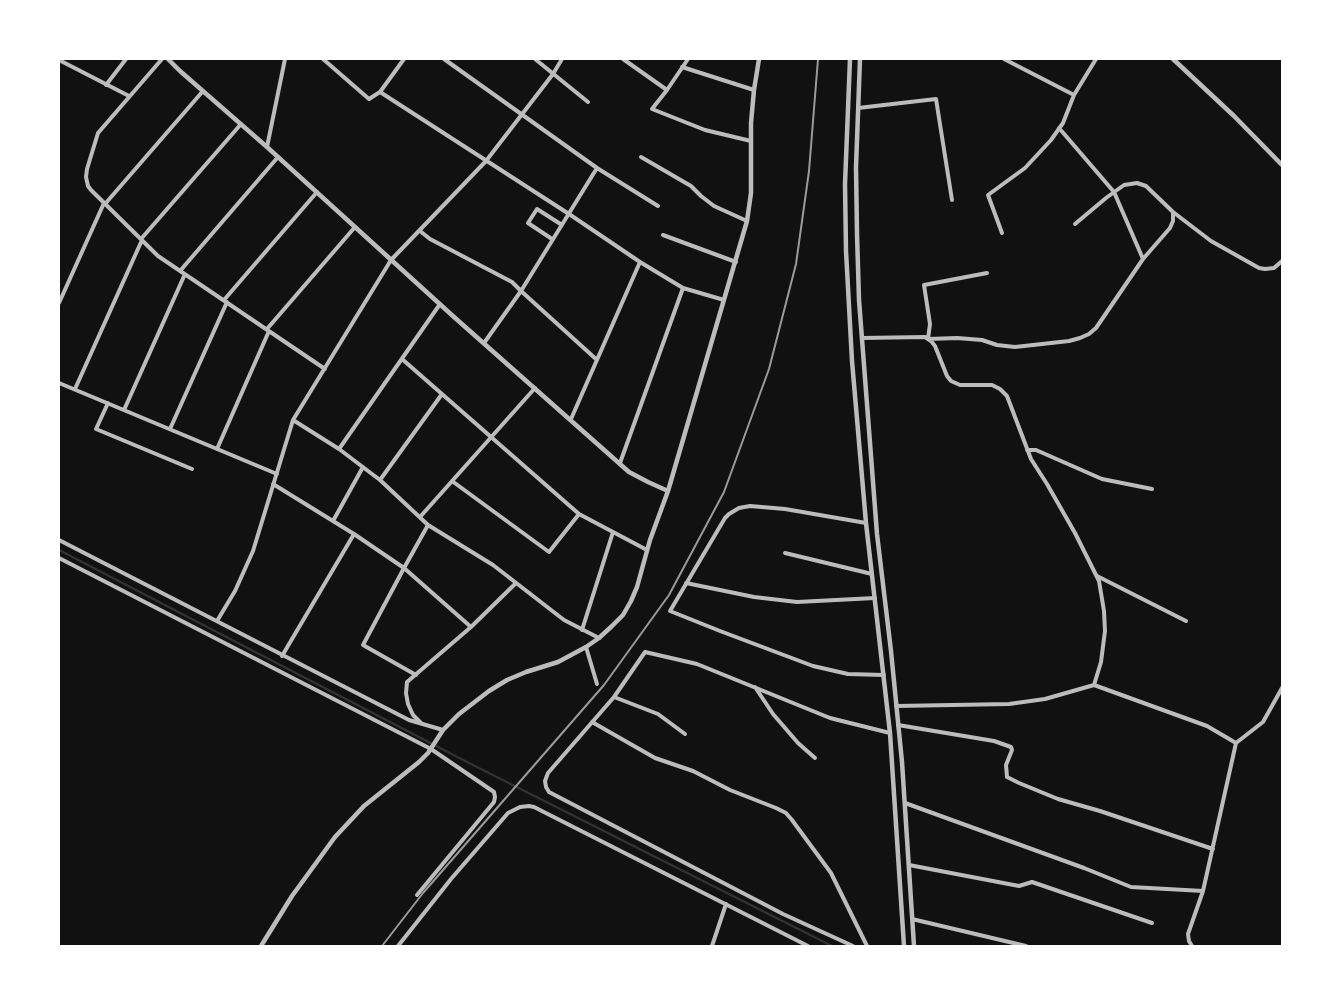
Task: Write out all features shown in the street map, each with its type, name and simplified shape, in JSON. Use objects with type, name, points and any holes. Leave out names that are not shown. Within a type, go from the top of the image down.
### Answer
[{"type":"street","points":[[106,85],[126,59]]},
{"type":"street","points":[[162,59],[98,133],[86,169],[88,186],[158,256],[325,369]]},
{"type":"street","points":[[168,59],[629,472],[668,491]]},
{"type":"street","points":[[267,147],[285,59]]},
{"type":"street","points":[[323,59],[369,99],[380,92],[404,59]]},
{"type":"street","points":[[444,59],[596,168],[658,206]]},
{"type":"street","points":[[535,59],[588,102]]},
{"type":"street","points":[[217,622],[248,565],[258,538],[293,420],[392,260],[486,161],[554,74],[562,59]]},
{"type":"street","points":[[623,59],[667,90]]},
{"type":"street","points":[[688,59],[652,109],[704,130],[751,141]]},
{"type":"street","points":[[262,946],[292,896],[335,837],[364,806],[420,762],[443,730],[466,708],[498,685],[521,674],[564,659],[586,647],[618,621],[631,601],[668,491],[747,221],[751,193],[751,141],[758,59]]},
{"type":"street","points":[[850,59],[845,146],[846,251],[855,412],[890,733],[904,946]]},
{"type":"street","points":[[860,59],[856,168],[862,338],[877,534],[898,725],[914,946]]},
{"type":"street","points":[[1004,59],[1074,95]]},
{"type":"street","points":[[1002,233],[988,195],[1025,168],[1051,140],[1067,114],[1074,95],[1096,59]]},
{"type":"street","points":[[1173,59],[1234,116],[1282,165]]},
{"type":"street","points":[[59,60],[129,96]]},
{"type":"street","points":[[682,68],[754,90]]},
{"type":"street","points":[[59,303],[104,203],[203,91]]},
{"type":"street","points":[[380,92],[640,262],[683,288],[724,300]]},
{"type":"street","points":[[858,108],[936,99],[952,200]]},
{"type":"street","points":[[75,390],[142,239],[241,124]]},
{"type":"street","points":[[1059,128],[1114,192],[1143,259]]},
{"type":"street","points":[[180,271],[278,157]]},
{"type":"street","points":[[641,157],[691,186],[714,206],[747,221]]},
{"type":"street","points":[[484,343],[521,291],[596,168]]},
{"type":"street","points":[[1075,224],[1114,192],[1128,184],[1140,183],[1146,186],[1173,212],[1210,242],[1259,268],[1274,268],[1282,261]]},
{"type":"street","points":[[170,429],[226,301],[317,192]]},
{"type":"street","points":[[552,239],[528,223],[538,209],[562,225]]},
{"type":"street","points":[[862,338],[957,338],[982,340],[997,345],[1015,347],[1080,338],[1096,328],[1143,259],[1172,225],[1173,212]]},
{"type":"street","points":[[217,449],[268,330],[355,227]]},
{"type":"street","points":[[420,230],[430,239],[512,282],[597,360]]},
{"type":"street","points":[[663,235],[736,262]]},
{"type":"street","points":[[571,419],[640,262]]},
{"type":"street","points":[[928,339],[930,324],[924,286],[987,273]]},
{"type":"street","points":[[124,410],[185,274]]},
{"type":"street","points":[[620,463],[683,288]]},
{"type":"street","points":[[339,449],[440,304]]},
{"type":"street","points":[[928,339],[937,348],[947,376],[953,382],[964,385],[992,385],[1000,389],[1007,396],[1027,450],[1075,533],[1097,576],[1103,601],[1105,631],[1101,662],[1094,684]]},
{"type":"street","points":[[402,359],[579,514],[647,550]]},
{"type":"street","points":[[59,383],[277,474]]},
{"type":"street","points":[[420,517],[535,388]]},
{"type":"street","points":[[380,480],[442,394]]},
{"type":"street","points":[[108,403],[96,429],[192,469]]},
{"type":"street","points":[[293,420],[339,449],[380,480],[428,526],[493,565],[564,620],[599,638]]},
{"type":"street","points":[[1027,450],[1036,450],[1102,479],[1152,489]]},
{"type":"street","points":[[333,521],[363,467]]},
{"type":"street","points":[[452,481],[549,552],[579,514]]},
{"type":"street","points":[[273,484],[354,534],[404,568],[471,627]]},
{"type":"street","points":[[866,522],[785,509],[750,506],[739,508],[725,518],[670,611],[720,632],[814,666],[848,674],[884,675]]},
{"type":"street","points":[[416,675],[364,645],[428,526]]},
{"type":"street","points":[[582,630],[613,532]]},
{"type":"street","points":[[282,656],[354,534]]},
{"type":"street","points":[[59,540],[408,720],[443,730]]},
{"type":"street","points":[[785,553],[872,574]]},
{"type":"street","points":[[59,558],[431,748],[494,792],[494,802],[417,894]]},
{"type":"street","points":[[1097,576],[1186,621]]},
{"type":"street","points":[[422,724],[410,710],[407,698],[407,682],[471,627],[516,583]]},
{"type":"street","points":[[686,583],[754,597],[797,602],[875,598]]},
{"type":"street","points":[[586,647],[597,684]]},
{"type":"street","points":[[853,946],[783,914],[548,792],[545,781],[548,773],[614,697],[645,652],[697,664],[830,718],[890,733]]},
{"type":"street","points":[[896,706],[1009,704],[1045,699],[1094,684],[1207,726],[1236,743]]},
{"type":"street","points":[[755,687],[773,714],[798,743],[815,758]]},
{"type":"street","points":[[1192,946],[1188,934],[1203,891],[1236,743],[1263,722],[1282,688]]},
{"type":"street","points":[[614,697],[658,714],[685,734]]},
{"type":"street","points":[[592,722],[655,758],[693,771],[730,790],[786,813],[831,873],[867,946]]},
{"type":"street","points":[[898,725],[994,742],[1011,747],[1012,750],[1006,766],[1007,777],[1058,799],[1213,849]]},
{"type":"street","points":[[904,803],[1084,868],[1131,887],[1203,891]]},
{"type":"street","points":[[398,946],[451,878],[505,817],[516,808],[525,806],[534,806],[808,946]]},
{"type":"street","points":[[908,866],[1019,886],[1032,882],[1152,923]]},
{"type":"street","points":[[712,946],[726,904]]},
{"type":"street","points":[[912,919],[1026,946]]},
{"type":"waterway","points":[[59,550],[467,762],[832,946]]},
{"type":"railway","points":[[382,946],[423,893],[604,685],[669,595],[724,492],[769,369],[796,264],[809,171],[818,59]]}]
